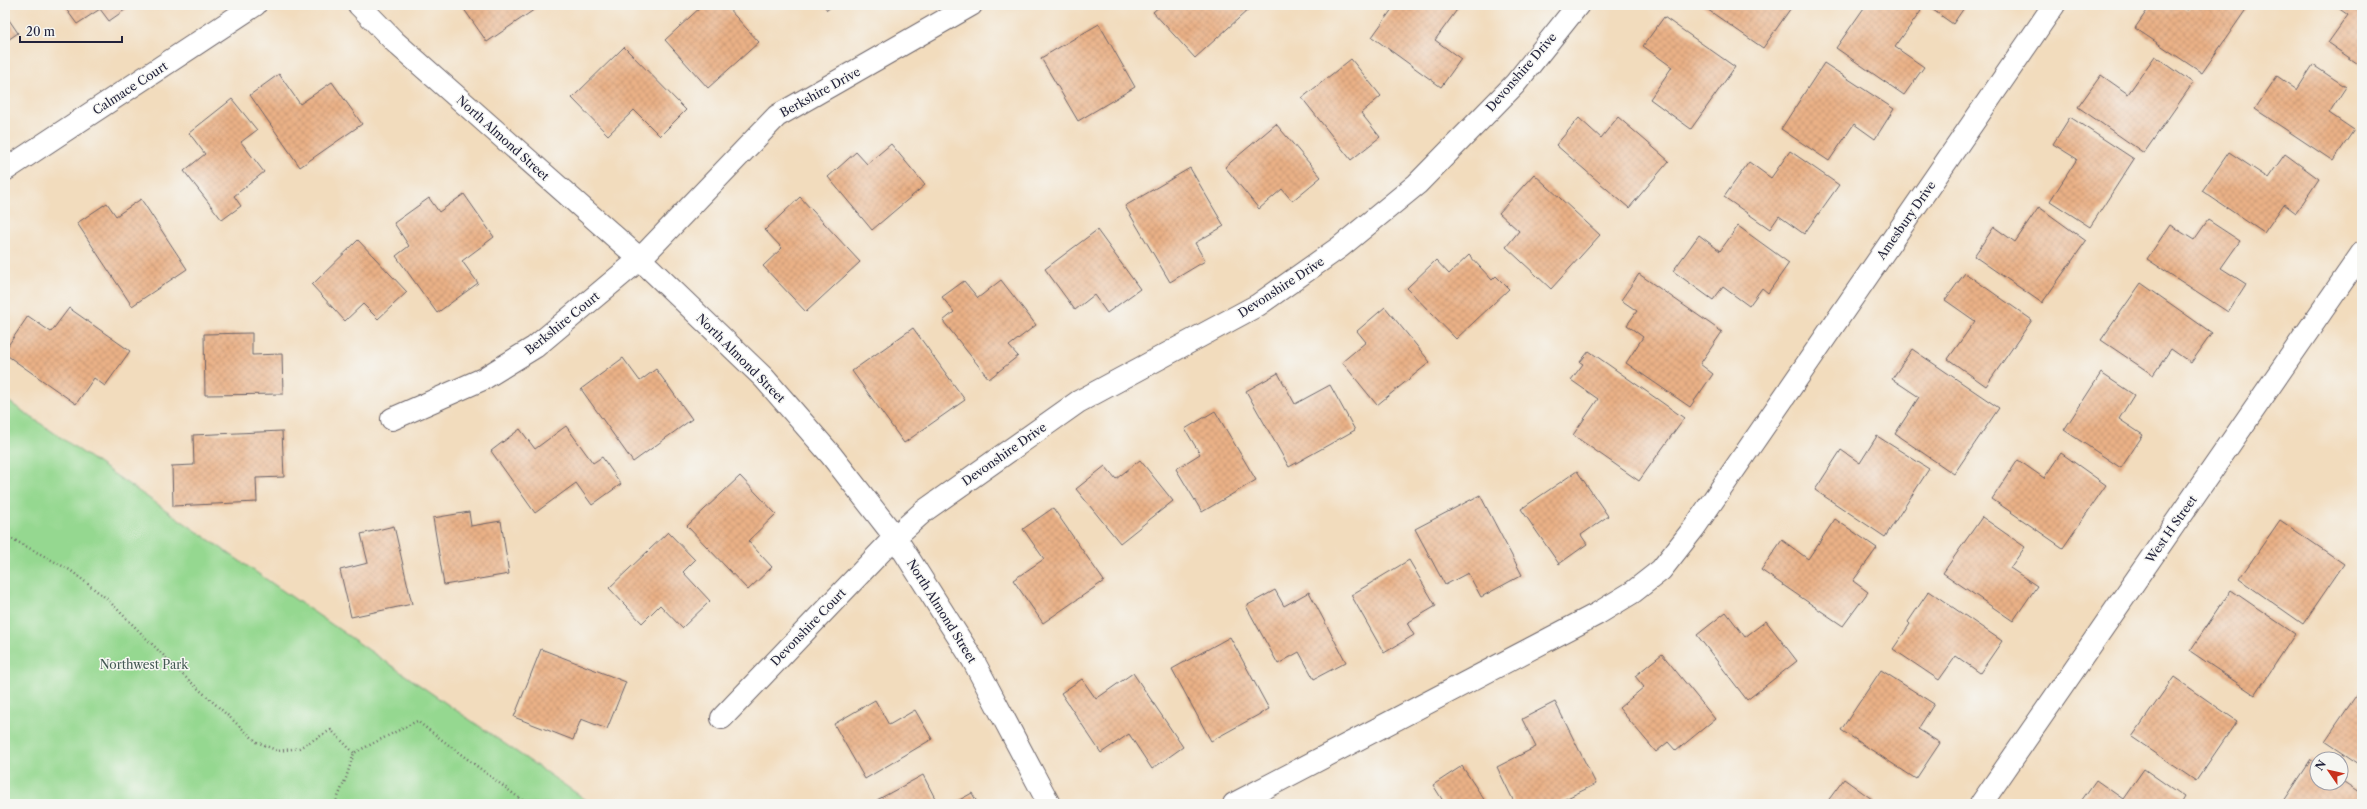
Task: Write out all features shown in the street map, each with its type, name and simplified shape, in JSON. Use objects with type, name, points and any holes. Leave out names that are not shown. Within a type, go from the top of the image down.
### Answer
[{"type":"street","name":"Calmace Court","points":[[5,170],[255,5]]},
{"type":"street","name":"North Almond Street","points":[[359,5],[395,42],[640,260],[764,378],[832,455],[895,536],[973,660],[1049,804]]},
{"type":"street","name":"Berkshire Drive","points":[[640,260],[777,116],[971,5]]},
{"type":"street","name":"Devonshire Drive","points":[[895,536],[924,511],[1078,402],[1258,305],[1340,247],[1417,184],[1515,84],[1578,5]]},
{"type":"street","name":"Amesbury Drive","points":[[1234,804],[1597,614],[1633,592],[1661,570],[1694,528],[1758,436],[2054,5]]},
{"type":"street","name":"West H Street","points":[[1980,804],[2362,253]]},
{"type":"street","name":"Berkshire Court","points":[[392,419],[483,379],[535,347],[640,260]]},
{"type":"street","name":"Devonshire Court","points":[[722,718],[781,654],[895,536]]},
{"type":"path","points":[[5,535],[70,570],[107,599],[182,674],[257,742],[278,751],[300,748],[331,730],[354,753]]},
{"type":"path","points":[[334,804],[346,778],[354,753],[417,721],[527,804]]},
{"type":"green space","name":"Northwest Park","points":[[5,399],[592,804],[5,804]]},
{"type":"building","points":[[63,5],[132,5],[109,21],[100,9],[77,24]]},
{"type":"building","points":[[461,5],[541,5],[487,42]]},
{"type":"building","points":[[703,5],[725,5],[759,42],[708,88],[665,40]]},
{"type":"building","points":[[824,5],[834,5],[827,10]]},
{"type":"building","points":[[1161,5],[1246,5],[1249,9],[1195,58],[1153,12]]},
{"type":"building","points":[[1395,5],[1457,5],[1459,7],[1435,40],[1461,59],[1441,87],[1372,37]]},
{"type":"building","points":[[1701,5],[1793,5],[1763,48]]},
{"type":"building","points":[[1866,5],[1912,5],[1921,11],[1895,47],[1924,67],[1904,95],[1836,48]]},
{"type":"building","points":[[1926,5],[1966,5],[1953,24]]},
{"type":"building","points":[[2151,5],[2180,5],[2188,10],[2192,5],[2243,5],[2247,8],[2202,73],[2135,28]]},
{"type":"building","points":[[2334,5],[2362,5],[2361,66],[2328,43],[2348,15]]},
{"type":"building","points":[[5,14],[18,33],[5,42]]},
{"type":"building","points":[[1664,17],[1735,67],[1691,129],[1650,99],[1672,67],[1643,46]]},
{"type":"building","points":[[1099,24],[1135,87],[1078,121],[1041,58]]},
{"type":"building","points":[[624,47],[686,110],[660,136],[634,110],[608,135],[572,98]]},
{"type":"building","points":[[2155,56],[2193,83],[2144,153],[2078,107],[2101,75],[2128,94]]},
{"type":"building","points":[[1351,59],[1381,96],[1361,113],[1380,137],[1351,160],[1302,98]]},
{"type":"building","points":[[1824,63],[1894,109],[1875,139],[1854,124],[1829,161],[1781,129]]},
{"type":"building","points":[[2313,65],[2346,87],[2329,113],[2354,130],[2333,161],[2255,109],[2277,76],[2297,90]]},
{"type":"building","points":[[279,74],[300,104],[332,82],[362,124],[300,167],[250,95]]},
{"type":"building","points":[[232,99],[257,130],[241,142],[264,172],[234,196],[241,206],[222,220],[184,171],[205,154],[189,133]]},
{"type":"building","points":[[1618,117],[1669,161],[1629,208],[1556,145],[1579,118],[1601,138]]},
{"type":"building","points":[[2070,117],[2134,159],[2090,227],[2050,201],[2077,159],[2053,144]]},
{"type":"building","points":[[1276,124],[1321,177],[1292,201],[1282,189],[1259,209],[1225,167]]},
{"type":"building","points":[[891,144],[925,185],[872,230],[828,177],[856,152],[867,164]]},
{"type":"building","points":[[1790,151],[1839,185],[1804,234],[1779,216],[1770,229],[1724,197],[1749,162],[1771,178]]},
{"type":"building","points":[[2229,152],[2268,178],[2285,154],[2319,179],[2296,213],[2284,204],[2264,233],[2202,191]]},
{"type":"building","points":[[1190,168],[1224,226],[1195,243],[1205,261],[1170,282],[1125,206]]},
{"type":"building","points":[[1534,174],[1600,235],[1551,289],[1506,247],[1519,231],[1499,213]]},
{"type":"building","points":[[464,194],[494,237],[462,261],[478,283],[437,313],[396,256],[409,246],[394,223],[429,198],[439,212]]},
{"type":"building","points":[[800,197],[860,262],[806,312],[763,266],[782,248],[765,230]]},
{"type":"building","points":[[141,199],[187,269],[132,306],[77,223],[107,203],[116,216]]},
{"type":"building","points":[[2039,207],[2086,241],[2042,303],[1974,256],[1994,227],[2015,242]]},
{"type":"building","points":[[2208,220],[2240,241],[2221,268],[2246,284],[2228,312],[2147,259],[2170,225],[2194,240]]},
{"type":"building","points":[[1738,226],[1789,263],[1768,293],[1762,288],[1749,306],[1723,287],[1713,300],[1673,271],[1699,235],[1720,251]]},
{"type":"building","points":[[1097,230],[1140,289],[1107,313],[1094,295],[1075,310],[1045,269]]},
{"type":"building","points":[[358,240],[407,292],[378,319],[363,304],[345,321],[312,285]]},
{"type":"building","points":[[1469,255],[1492,280],[1496,276],[1509,289],[1456,339],[1407,288],[1436,260],[1449,274]]},
{"type":"building","points":[[1965,273],[2032,320],[1986,386],[1948,359],[1975,321],[1945,300]]},
{"type":"building","points":[[1639,274],[1722,332],[1700,364],[1713,374],[1690,407],[1626,363],[1643,337],[1627,325],[1637,311],[1621,300]]},
{"type":"building","points":[[1001,280],[1036,325],[1009,346],[1018,356],[989,379],[943,321],[954,312],[942,297],[964,281],[978,298]]},
{"type":"building","points":[[2141,283],[2212,333],[2191,363],[2171,349],[2153,375],[2101,340]]},
{"type":"building","points":[[1385,307],[1430,362],[1377,405],[1342,362],[1366,342],[1357,331]]},
{"type":"building","points":[[69,308],[130,351],[105,386],[94,378],[76,404],[5,354],[5,350],[28,316],[51,332]]},
{"type":"building","points":[[913,328],[965,400],[904,443],[852,371]]},
{"type":"building","points":[[252,333],[252,355],[282,354],[283,394],[205,395],[204,334]]},
{"type":"building","points":[[1912,349],[1999,408],[1954,474],[1895,434],[1919,397],[1892,379]]},
{"type":"building","points":[[1589,351],[1684,418],[1639,481],[1573,435],[1598,399],[1571,380],[1583,364],[1580,362]]},
{"type":"building","points":[[623,358],[640,381],[656,369],[692,419],[633,462],[581,389]]},
{"type":"building","points":[[1278,373],[1295,404],[1330,385],[1355,430],[1289,467],[1246,391]]},
{"type":"building","points":[[2101,373],[2134,395],[2119,419],[2143,435],[2121,468],[2064,430]]},
{"type":"building","points":[[1215,411],[1256,480],[1202,512],[1176,469],[1200,454],[1185,429]]},
{"type":"building","points":[[566,426],[593,463],[602,457],[621,484],[592,505],[576,483],[535,513],[491,451],[520,429],[535,449]]},
{"type":"building","points":[[282,431],[284,477],[256,478],[257,502],[173,506],[172,466],[194,465],[193,435]]},
{"type":"building","points":[[1877,436],[1929,469],[1885,537],[1815,490],[1841,450],[1860,463]]},
{"type":"building","points":[[2061,453],[2106,485],[2063,548],[1992,499],[2018,460],[2044,478]]},
{"type":"building","points":[[1140,460],[1173,501],[1120,543],[1076,489],[1105,466],[1116,479]]},
{"type":"building","points":[[1577,471],[1608,516],[1581,535],[1587,544],[1559,564],[1521,509]]},
{"type":"building","points":[[740,476],[776,514],[748,541],[772,567],[748,590],[687,526]]},
{"type":"building","points":[[1480,495],[1522,575],[1481,597],[1468,573],[1445,585],[1415,529]]},
{"type":"building","points":[[1053,508],[1104,581],[1043,623],[1013,580],[1044,559],[1023,529]]},
{"type":"building","points":[[469,512],[471,526],[501,521],[509,574],[444,585],[433,518]]},
{"type":"building","points":[[1982,517],[2025,547],[2010,568],[2037,586],[2013,621],[1943,573]]},
{"type":"building","points":[[1835,519],[1877,548],[1853,581],[1868,592],[1843,626],[1761,570],[1782,540],[1808,559]]},
{"type":"building","points":[[2280,520],[2344,564],[2303,624],[2239,579]]},
{"type":"building","points":[[394,526],[412,604],[351,617],[340,570],[368,563],[361,534]]},
{"type":"building","points":[[668,532],[695,560],[683,572],[710,601],[682,628],[660,605],[642,623],[609,588]]},
{"type":"building","points":[[1409,560],[1436,606],[1407,623],[1414,635],[1384,653],[1351,595]]},
{"type":"building","points":[[1275,590],[1284,606],[1309,592],[1346,662],[1314,679],[1299,652],[1278,664],[1246,606]]},
{"type":"building","points":[[2231,590],[2295,634],[2255,695],[2190,651]]},
{"type":"building","points":[[1929,591],[2002,641],[1980,673],[1956,656],[1939,680],[1893,649],[1910,624],[1908,622]]},
{"type":"building","points":[[1726,612],[1745,637],[1766,621],[1797,661],[1747,700],[1697,635]]},
{"type":"building","points":[[1230,637],[1269,709],[1211,741],[1172,669]]},
{"type":"building","points":[[541,649],[626,682],[607,729],[581,719],[573,740],[514,717]]},
{"type":"building","points":[[1662,654],[1715,719],[1676,751],[1668,742],[1656,752],[1619,708],[1644,687],[1635,676]]},
{"type":"building","points":[[1881,670],[1934,704],[1918,729],[1940,743],[1916,779],[1841,730]]},
{"type":"building","points":[[1133,673],[1183,747],[1152,769],[1129,734],[1101,753],[1061,693],[1082,679],[1096,699]]},
{"type":"building","points":[[2174,677],[2237,721],[2196,781],[2132,737]]},
{"type":"building","points":[[2362,687],[2362,766],[2349,757],[2349,751],[2340,751],[2325,741]]},
{"type":"building","points":[[875,700],[889,725],[915,710],[932,739],[865,779],[834,724]]},
{"type":"building","points":[[1555,702],[1596,784],[1555,804],[1515,804],[1497,767],[1536,747],[1522,719]]},
{"type":"building","points":[[2309,763],[2309,791],[2349,791],[2349,785],[2362,794],[2362,804],[2282,804]]},
{"type":"building","points":[[1462,766],[1487,804],[1445,804],[1433,785]]},
{"type":"building","points":[[2144,769],[2184,797],[2180,804],[2079,804],[2096,780],[2123,799]]},
{"type":"building","points":[[923,775],[938,804],[879,804],[877,800]]},
{"type":"building","points":[[1844,779],[1876,802],[1875,804],[1827,802]]},
{"type":"building","points":[[972,793],[978,804],[952,804]]}]
